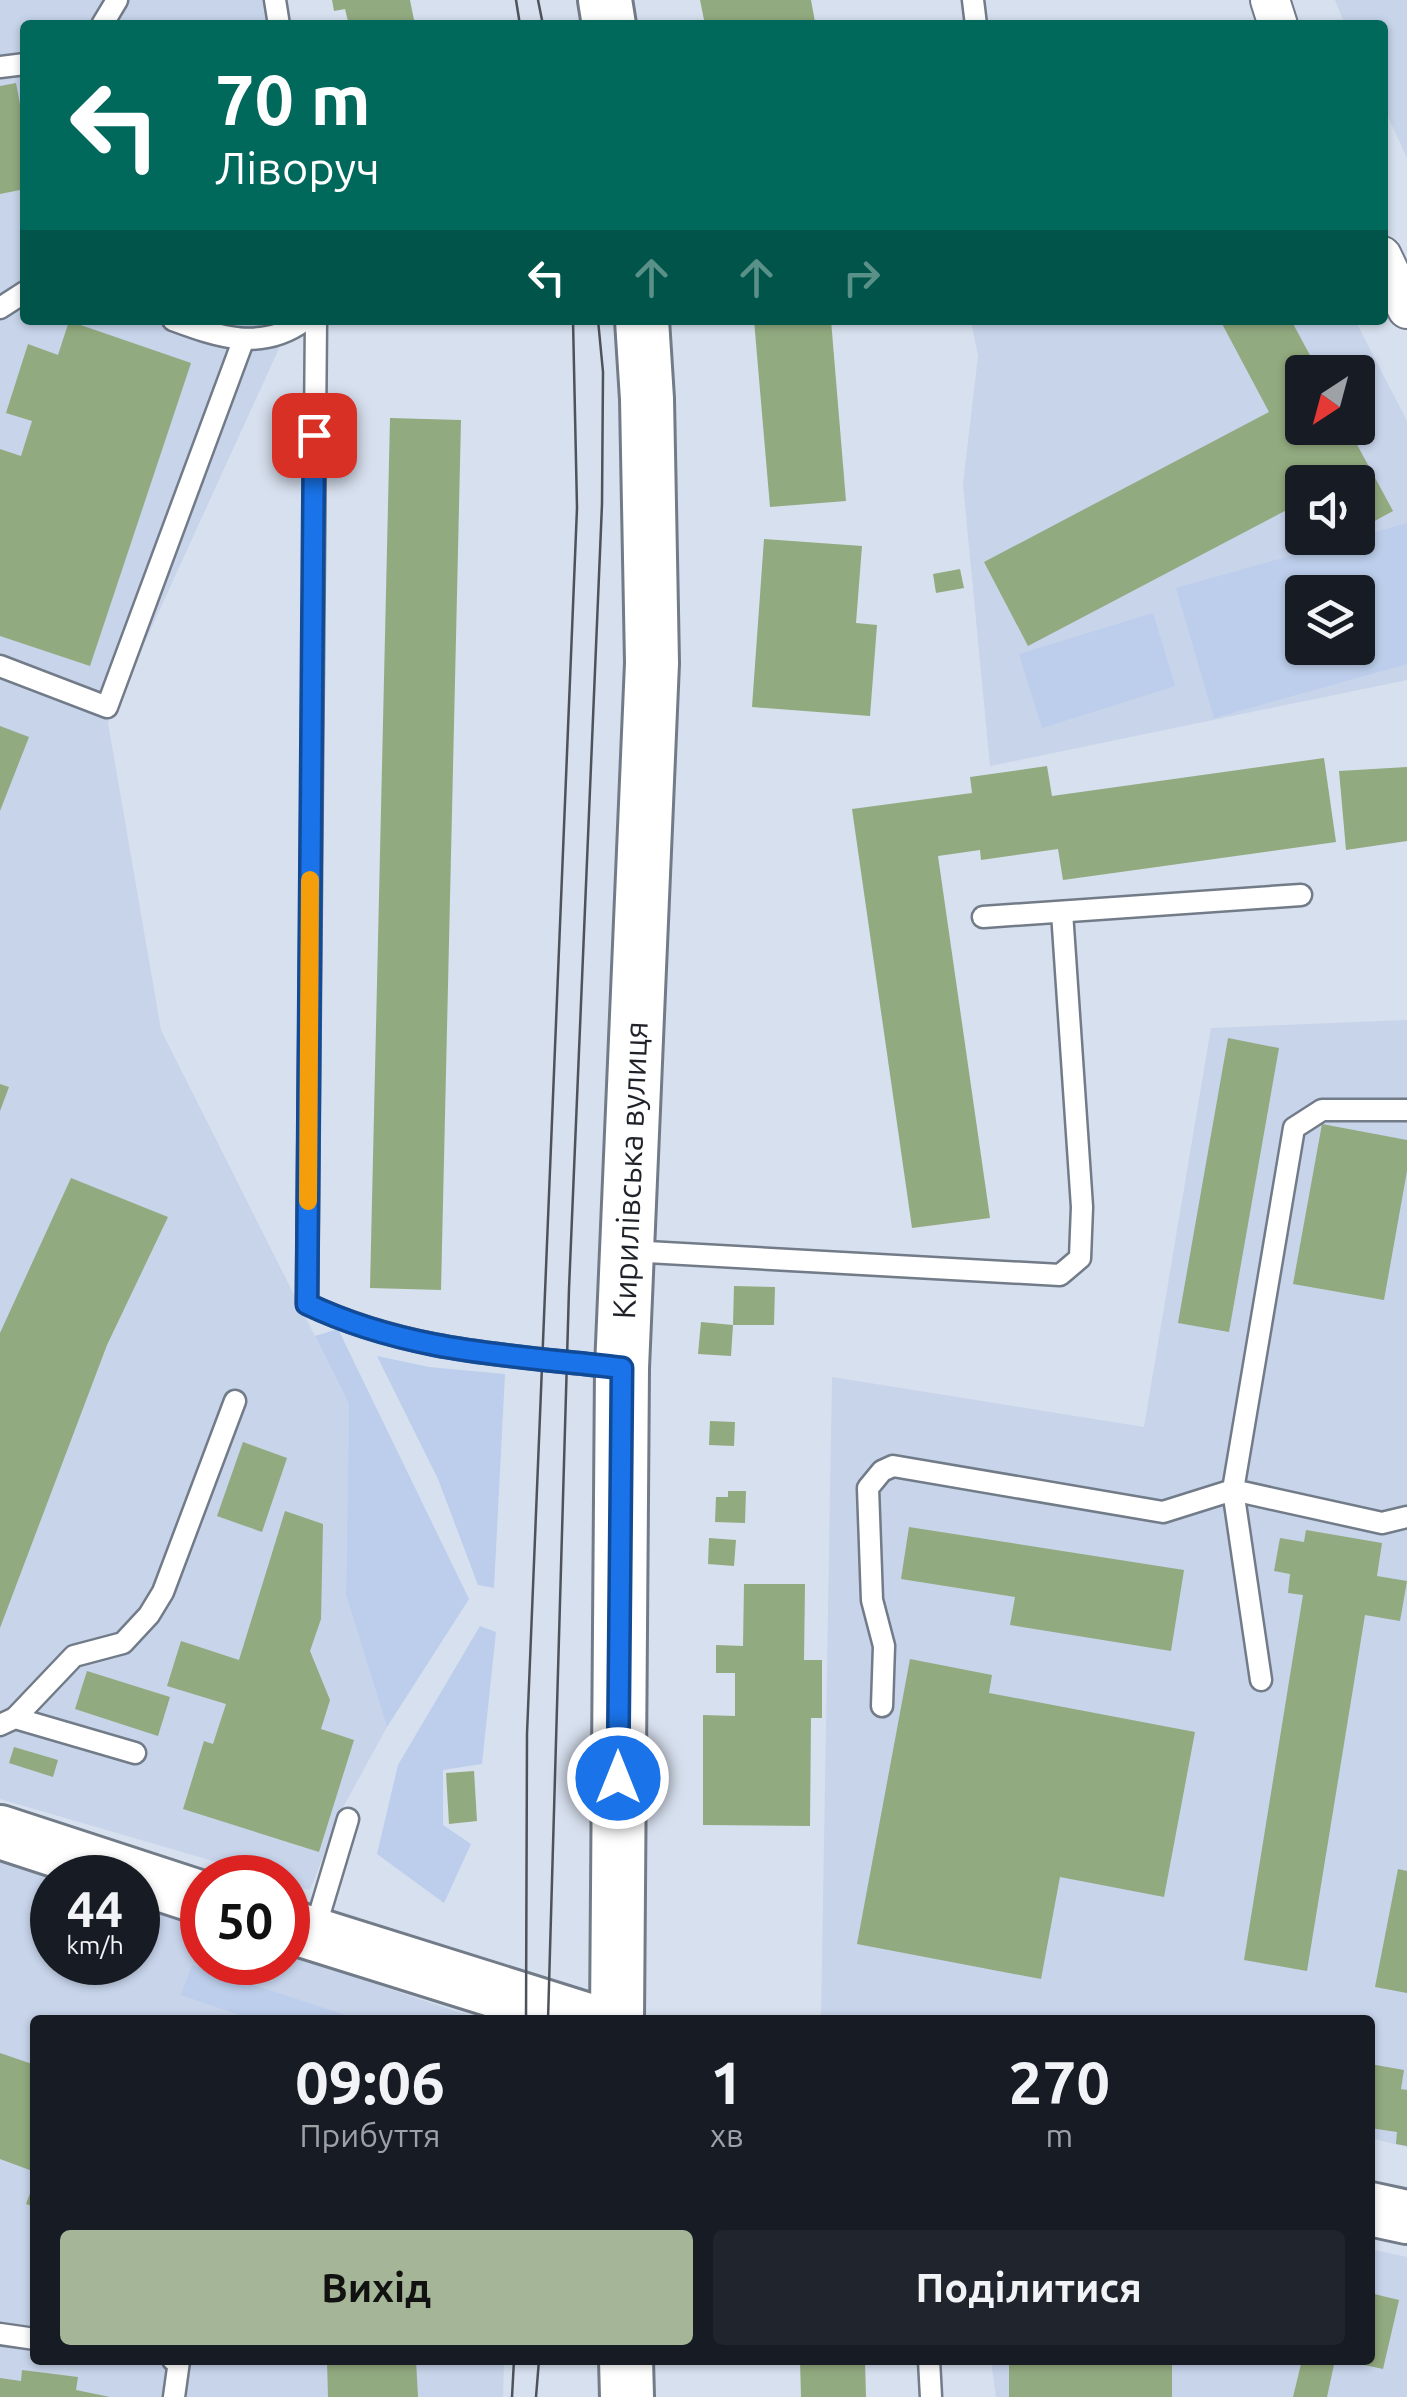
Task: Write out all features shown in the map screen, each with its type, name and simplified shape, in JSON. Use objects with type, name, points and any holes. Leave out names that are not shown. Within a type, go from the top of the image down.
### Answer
[{"type":"main road","name":"Кирилівська вулиця","points":[[617,2015],[622,1368],[652,663],[642,325]]},
{"type":"main road","points":[[0,1832],[180,1891]]},
{"type":"main road","points":[[310,1933],[572,2015]]},
{"type":"main road","points":[[1375,2210],[1407,2217]]},
{"type":"main road","points":[[626,2365],[627,2397]]},
{"type":"street","points":[[1388,269],[1407,309]]},
{"type":"lane","points":[[186,325],[243,341],[270,337],[295,325]]},
{"type":"lane","points":[[316,325],[307,1304],[342,1321],[436,1347],[622,1368]]},
{"type":"lane","points":[[0,666],[107,706],[243,341]]},
{"type":"lane","points":[[983,917],[1301,895]]},
{"type":"lane","points":[[627,1251],[1060,1275],[1080,1258],[1082,1237],[1062,912]]},
{"type":"lane","points":[[1261,1680],[1233,1490],[1294,1128],[1322,1110],[1407,1110]]},
{"type":"lane","points":[[8,1721],[74,1656],[123,1643],[149,1615],[163,1592],[235,1401]]},
{"type":"lane","points":[[882,1706],[884,1646],[872,1600],[868,1488],[889,1466],[1163,1512],[1233,1490],[1382,1523],[1407,1517]]},
{"type":"lane","points":[[8,1721],[135,1753]]},
{"type":"lane","points":[[310,1909],[348,1819]]},
{"type":"lane","points":[[0,2334],[30,2339]]},
{"type":"lane","points":[[174,2397],[178,2365]]},
{"type":"lane","points":[[930,2365],[931,2397]]},
{"type":"shaded area","points":[[0,0],[262,0],[265,20],[20,20],[20,325],[290,325],[108,723],[161,1030],[349,1404],[346,1595],[387,1727],[341,1811],[310,1890],[310,1855],[192,1855],[0,1799]]},
{"type":"shaded area","points":[[1335,0],[1407,0],[1407,158],[1388,117],[1388,20],[1343,20]]},
{"type":"shaded area","points":[[972,325],[1358,325],[1373,355],[1285,355],[1285,445],[1375,445],[1375,359],[1407,421],[1407,680],[990,766],[963,484],[978,356]]},
{"type":"shaded area","points":[[1407,523],[1407,664],[1214,718],[1176,588],[1293,555],[1375,555],[1375,532]]},
{"type":"shaded area","points":[[1153,613],[1175,686],[1042,728],[1019,654]]},
{"type":"shaded area","points":[[1407,1020],[1407,2147],[1375,2139],[1375,2015],[821,2015],[832,1377],[1144,1427],[1211,1028]]},
{"type":"shaded area","points":[[338,1329],[469,1599],[387,1727],[346,1595],[349,1404],[315,1336]]},
{"type":"shaded area","points":[[377,1356],[429,1367],[505,1374],[494,1588],[478,1585],[438,1479]]},
{"type":"shaded area","points":[[480,1626],[496,1632],[482,1764],[443,1770],[443,1825],[471,1844],[444,1903],[377,1854],[398,1765]]},
{"type":"shaded area","points":[[0,1858],[30,1868],[30,1985],[160,1985],[160,1912],[180,1918],[180,1985],[310,1985],[310,1962],[467,2015],[30,2015],[30,2365],[504,2365],[503,2397],[0,2397]]},
{"type":"shaded area","points":[[185,1985],[253,1985],[346,2015],[239,2015],[181,1995]]},
{"type":"shaded area","points":[[1375,2250],[1407,2257],[1407,2397],[996,2397],[992,2365],[1375,2365]]},
{"type":"building","points":[[332,0],[410,0],[414,20],[348,20],[345,9],[334,11]]},
{"type":"building","points":[[700,0],[811,0],[815,20],[704,20]]},
{"type":"building","points":[[16,83],[20,104],[20,190],[0,194],[0,86]]},
{"type":"building","points":[[68,325],[81,325],[191,363],[90,666],[0,636],[0,449],[21,456],[32,421],[6,413],[28,344],[58,355]]},
{"type":"building","points":[[754,325],[831,325],[846,501],[770,507]]},
{"type":"building","points":[[1223,325],[1294,325],[1310,355],[1285,355],[1285,445],[1357,445],[1368,465],[1285,465],[1285,511],[1028,646],[984,562],[1269,412]]},
{"type":"building","points":[[390,418],[461,420],[441,1290],[370,1288]]},
{"type":"building","points":[[1375,478],[1393,511],[1375,521]]},
{"type":"building","points":[[764,539],[862,546],[856,623],[877,625],[870,716],[752,707]]},
{"type":"building","points":[[960,569],[964,588],[936,593],[933,574]]},
{"type":"building","points":[[0,726],[29,737],[0,811]]},
{"type":"building","points":[[1324,758],[1336,842],[1063,880],[1058,849],[981,860],[980,850],[938,856],[990,1218],[912,1228],[852,809],[972,793],[970,777],[1047,766],[1052,796]]},
{"type":"building","points":[[1407,767],[1407,841],[1346,850],[1339,771]]},
{"type":"building","points":[[1228,1038],[1279,1048],[1229,1332],[1178,1323]]},
{"type":"building","points":[[0,1084],[9,1087],[0,1111]]},
{"type":"building","points":[[1322,1124],[1407,1140],[1407,1171],[1384,1300],[1293,1284]]},
{"type":"building","points":[[71,1178],[168,1217],[107,1345],[0,1628],[0,1333]]},
{"type":"building","points":[[734,1286],[775,1287],[774,1325],[733,1325]]},
{"type":"building","points":[[701,1322],[733,1325],[731,1356],[698,1354]]},
{"type":"building","points":[[710,1421],[735,1422],[734,1446],[709,1445]]},
{"type":"building","points":[[243,1442],[287,1458],[262,1532],[217,1516]]},
{"type":"building","points":[[728,1491],[746,1491],[745,1523],[715,1522],[716,1497],[728,1497]]},
{"type":"building","points":[[285,1511],[323,1524],[321,1619],[310,1651],[330,1700],[321,1729],[354,1740],[319,1852],[183,1809],[204,1741],[213,1744],[226,1704],[167,1686],[181,1641],[239,1660]]},
{"type":"building","points":[[909,1527],[1184,1570],[1171,1651],[1010,1625],[1015,1597],[901,1579]]},
{"type":"building","points":[[1306,1530],[1382,1543],[1377,1576],[1407,1581],[1400,1621],[1365,1615],[1307,1971],[1244,1960],[1303,1595],[1288,1593],[1290,1574],[1274,1571],[1280,1538],[1304,1542]]},
{"type":"building","points":[[709,1538],[736,1540],[734,1566],[708,1564]]},
{"type":"building","points":[[744,1584],[805,1584],[804,1660],[822,1660],[822,1718],[811,1718],[810,1826],[703,1825],[703,1715],[735,1716],[735,1673],[716,1673],[716,1645],[743,1646]]},
{"type":"building","points":[[910,1659],[992,1675],[989,1693],[1195,1732],[1164,1897],[1060,1877],[1041,1979],[857,1944]]},
{"type":"building","points":[[87,1671],[170,1697],[158,1736],[75,1709]]},
{"type":"building","points":[[14,1747],[58,1760],[53,1777],[9,1763]]},
{"type":"building","points":[[474,1771],[477,1821],[449,1824],[446,1773]]},
{"type":"building","points":[[1398,1869],[1407,1871],[1407,1993],[1375,1987]]},
{"type":"building","points":[[0,2053],[30,2063],[30,2170],[0,2159]]},
{"type":"building","points":[[1375,2065],[1404,2070],[1401,2089],[1407,2090],[1407,2146],[1396,2144],[1397,2132],[1375,2129]]},
{"type":"building","points":[[1375,2294],[1399,2300],[1383,2369],[1365,2365],[1375,2365]]},
{"type":"building","points":[[327,2365],[416,2365],[418,2397],[328,2397]]},
{"type":"building","points":[[800,2365],[865,2365],[866,2397],[801,2397]]},
{"type":"building","points":[[1009,2365],[1172,2365],[1172,2397],[1009,2397]]},
{"type":"building","points":[[1301,2365],[1334,2365],[1327,2397],[1293,2397]]},
{"type":"building","points":[[22,2370],[78,2377],[76,2390],[110,2397],[0,2397],[0,2378],[21,2381]]},
{"type":"tram line","points":[[516,0],[519,20]]},
{"type":"tram line","points":[[538,0],[542,20]]},
{"type":"tram line","points":[[526,2015],[527,1734],[577,508],[573,325]]},
{"type":"tram line","points":[[548,2015],[569,1289],[602,504],[603,372],[598,325]]},
{"type":"tram line","points":[[512,2397],[514,2365]]},
{"type":"tram line","points":[[536,2397],[539,2365]]},
{"type":"slow traffic","points":[[308,1201],[310,880]]},
{"type":"route","points":[[314,435],[307,1304],[342,1321],[436,1347],[622,1368],[618,1778]]}]
